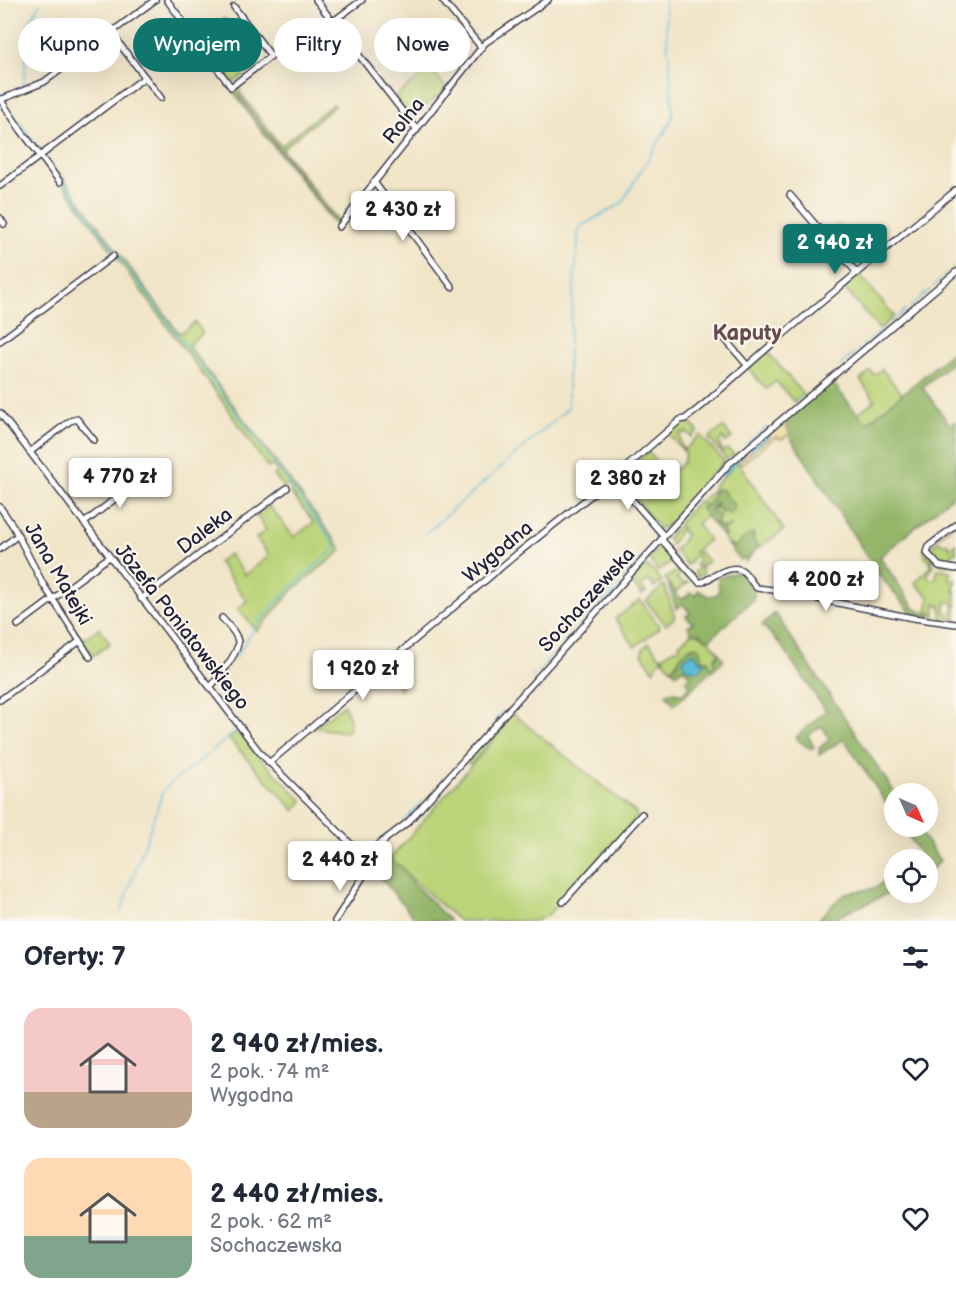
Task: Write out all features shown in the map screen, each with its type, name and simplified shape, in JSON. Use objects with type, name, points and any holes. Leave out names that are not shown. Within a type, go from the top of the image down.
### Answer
[{"type":"street","points":[[121,26],[155,0]]},
{"type":"street","points":[[167,0],[231,87],[271,56],[234,7]]},
{"type":"street","points":[[316,0],[329,18]]},
{"type":"street","points":[[337,18],[362,0]]},
{"type":"street","points":[[442,0],[481,47]]},
{"type":"street","name":"Rolna","points":[[339,227],[479,53],[481,47],[548,0]]},
{"type":"street","points":[[121,46],[161,98]]},
{"type":"street","points":[[362,60],[417,130]]},
{"type":"street","points":[[58,72],[44,82],[0,101],[60,182]]},
{"type":"street","points":[[0,186],[145,77]]},
{"type":"street","points":[[374,182],[452,287]]},
{"type":"street","name":"Wygodna","points":[[269,763],[518,553],[613,478],[653,442],[703,405],[747,365],[956,190]]},
{"type":"street","points":[[790,195],[857,273]]},
{"type":"street","points":[[0,218],[4,224]]},
{"type":"street","points":[[0,341],[113,256]]},
{"type":"street","name":"Sochaczewska","points":[[368,856],[378,857],[376,850],[408,822],[729,464],[956,272]]},
{"type":"street","points":[[718,332],[747,365]]},
{"type":"street","name":"Józefa Poniatowskiego","points":[[0,413],[269,763],[354,846],[368,856]]},
{"type":"street","points":[[30,452],[77,419],[94,440]]},
{"type":"street","points":[[84,523],[143,477]]},
{"type":"street","points":[[613,478],[699,582],[728,569],[736,569],[744,571],[757,588],[956,624]]},
{"type":"street","name":"Daleka","points":[[141,598],[287,488]]},
{"type":"street","name":"Jana Matejki","points":[[0,507],[53,599],[90,657]]},
{"type":"street","points":[[956,525],[929,546],[927,553],[939,566],[956,569]]},
{"type":"street","points":[[0,549],[18,535]]},
{"type":"street","points":[[18,625],[110,557]]},
{"type":"street","points":[[210,687],[238,647],[236,634],[222,618]]},
{"type":"street","points":[[0,700],[80,641]]},
{"type":"street","points":[[563,902],[642,814]]},
{"type":"street","points":[[335,921],[365,874],[368,856],[376,850]]},
{"type":"green space","points":[[224,72],[248,72],[235,82],[231,81]]},
{"type":"green space","points":[[426,72],[434,72],[447,89],[411,117],[395,97]]},
{"type":"green space","points":[[228,84],[337,226],[337,227],[259,128]]},
{"type":"green space","points":[[238,85],[241,94],[281,146],[333,104],[335,106],[282,149],[340,223],[338,225],[234,88]]},
{"type":"green space","points":[[60,174],[178,332],[181,333],[195,322],[203,333],[188,345],[342,550],[293,590],[257,631],[238,609],[247,601],[218,562],[229,554],[245,575],[269,556],[256,538],[266,530],[256,514],[269,506],[294,537],[314,522],[290,492],[292,490],[288,485],[281,489],[282,485],[274,475],[278,472],[272,465],[268,468],[223,402],[57,176]]},
{"type":"green space","points":[[838,224],[852,241],[840,252],[826,235]]},
{"type":"green space","points":[[859,274],[894,316],[879,329],[843,287]]},
{"type":"green space","points":[[956,349],[956,359],[922,387],[950,425],[956,421],[956,493],[880,557],[915,609],[931,616],[930,619],[915,617],[880,576],[789,435],[784,422],[831,381],[866,424]]},
{"type":"green space","points":[[767,351],[804,395],[794,402],[776,381],[766,389],[748,368]]},
{"type":"green space","points":[[882,369],[902,394],[866,424],[857,414],[875,400],[860,380],[871,371],[874,375]]},
{"type":"green space","points":[[684,421],[690,423],[698,431],[691,437],[687,432],[679,434],[684,450],[700,435],[724,461],[668,525],[659,529],[633,495],[640,489],[640,482],[638,480],[630,491],[626,487],[643,471],[636,462],[648,452],[669,474],[683,463],[685,453],[667,432]]},
{"type":"green space","points":[[723,427],[732,438],[725,442],[723,437],[719,442],[722,451],[727,449],[734,454],[727,460],[709,438]]},
{"type":"green space","points":[[738,462],[784,530],[753,552],[756,547],[752,537],[734,547],[727,543],[722,531],[731,525],[721,529],[709,511],[715,502],[718,503],[713,508],[721,509],[721,512],[734,509],[714,495],[707,506],[701,507],[707,516],[697,524],[709,540],[694,552],[699,552],[709,561],[701,566],[703,574],[698,577],[694,572],[700,568],[695,565],[699,562],[697,555],[687,565],[673,548],[676,550],[686,535],[681,529],[671,545],[667,538],[677,527],[681,527],[679,523],[698,501],[700,502],[714,489],[713,487]]},
{"type":"green space","points":[[717,489],[722,490],[734,505],[734,509],[729,514],[726,510],[722,513],[721,509],[714,510],[716,502],[709,511],[719,515],[715,523],[720,528],[732,526],[723,528],[725,535],[723,537],[701,509],[703,504],[707,506],[714,495],[712,492]]},
{"type":"green space","points":[[956,522],[928,546],[934,565],[927,576],[935,579],[938,569],[950,571],[949,579],[955,580],[956,620],[951,619],[954,606],[951,601],[945,603],[948,618],[941,618],[941,606],[935,603],[935,617],[930,612],[929,616],[926,615],[930,598],[915,583],[932,564],[925,557],[925,548]]},
{"type":"green space","points":[[751,533],[754,534],[752,538],[758,546],[746,562],[745,558],[740,560],[727,543],[734,547]]},
{"type":"green space","points":[[939,541],[943,544],[946,542],[950,548],[956,543],[956,553],[952,553],[951,563],[947,566],[940,564],[928,554],[929,549]]},
{"type":"green space","points":[[660,546],[667,548],[676,559],[658,571],[649,559]]},
{"type":"green space","points":[[644,565],[654,571],[662,582],[654,587],[648,580],[641,586],[646,592],[641,595],[632,583],[632,578]]},
{"type":"green space","points":[[682,567],[689,574],[685,577],[682,574],[679,575],[677,579],[684,584],[688,583],[675,592],[665,579]]},
{"type":"green space","points":[[736,572],[743,573],[755,590],[753,600],[709,640],[700,633],[692,633],[688,626],[693,623],[686,616],[690,613],[683,604],[676,609],[668,583],[680,599],[690,593],[696,595],[698,590],[708,596],[716,595],[719,591],[718,578]]},
{"type":"green space","points":[[664,585],[675,617],[666,625],[646,601]]},
{"type":"green space","points":[[640,600],[660,627],[635,647],[615,619]]},
{"type":"green space","points":[[775,613],[888,783],[884,783],[884,800],[844,739],[819,755],[819,748],[830,739],[822,726],[808,735],[814,747],[812,750],[796,737],[826,711],[780,644],[762,625]]},
{"type":"green space","points":[[99,628],[110,643],[93,656],[82,640]]},
{"type":"green space","points":[[695,632],[709,640],[719,653],[714,660],[716,664],[710,668],[708,660],[705,661],[702,658],[698,647],[691,647],[671,669],[662,657],[675,648],[677,650],[680,647],[679,644]]},
{"type":"green space","points":[[649,643],[663,660],[658,662],[654,671],[642,654],[643,648]]},
{"type":"green space","points":[[696,646],[701,650],[702,658],[705,661],[708,660],[710,667],[715,664],[714,660],[719,653],[724,660],[674,705],[666,694],[669,692],[683,693],[690,686],[686,681],[690,676],[683,668],[676,674],[672,669],[684,652]]},
{"type":"green space","points":[[401,655],[399,674],[401,690],[383,670]]},
{"type":"green space","points":[[344,704],[350,719],[350,727],[346,732],[314,728]]},
{"type":"green space","points":[[512,713],[636,813],[637,817],[548,915],[536,921],[459,921],[390,859],[501,731]]},
{"type":"green space","points":[[506,717],[499,732],[471,764],[468,763],[468,758]]},
{"type":"green space","points":[[239,731],[266,764],[303,801],[295,811],[228,738]]},
{"type":"green space","points":[[909,837],[924,837],[932,849],[917,849]]},
{"type":"green space","points":[[391,860],[403,868],[410,880],[450,921],[417,921],[376,872]]},
{"type":"green space","points":[[884,881],[884,896],[839,916],[834,921],[817,921],[847,893],[876,888]]},
{"type":"sand","points":[[783,420],[790,434],[782,439],[775,437],[740,465],[738,462],[770,436],[770,433]]},
{"type":"water","points":[[694,652],[700,661],[704,661],[704,666],[698,671],[687,668],[683,662]]},
{"type":"waterway","points":[[665,0],[668,52]]},
{"type":"waterway","points":[[32,18],[40,3]]},
{"type":"waterway","points":[[558,417],[568,408],[568,352],[579,229],[621,204],[671,121],[673,112],[669,55]]},
{"type":"waterway","points":[[21,87],[24,83],[25,72]]},
{"type":"waterway","points":[[1,95],[17,89]]},
{"type":"waterway","points":[[12,112],[40,150]]},
{"type":"waterway","points":[[45,156],[55,170]]},
{"type":"waterway","points":[[59,176],[337,547],[288,590],[258,623],[235,658]]},
{"type":"waterway","points":[[934,286],[950,272]]},
{"type":"waterway","points":[[910,307],[930,290]]},
{"type":"waterway","points":[[898,317],[905,310]]},
{"type":"waterway","points":[[890,323],[895,319]]},
{"type":"waterway","points":[[869,341],[886,327]]},
{"type":"waterway","points":[[863,346],[867,343]]},
{"type":"waterway","points":[[840,366],[854,354]]},
{"type":"waterway","points":[[425,534],[556,419]]},
{"type":"waterway","points":[[746,445],[767,427]]},
{"type":"waterway","points":[[752,448],[769,433]]},
{"type":"waterway","points":[[723,474],[737,460]]},
{"type":"waterway","points":[[702,489],[723,466]]},
{"type":"waterway","points":[[664,532],[699,493]]},
{"type":"waterway","points":[[621,580],[659,538]]},
{"type":"waterway","points":[[632,576],[643,564]]},
{"type":"waterway","points":[[599,605],[618,583]]},
{"type":"waterway","points":[[605,606],[624,585]]},
{"type":"waterway","points":[[588,618],[591,614]]},
{"type":"waterway","points":[[562,646],[584,622]]},
{"type":"waterway","points":[[543,665],[551,656]]},
{"type":"waterway","points":[[537,671],[541,668]]},
{"type":"waterway","points":[[216,687],[225,672]]},
{"type":"waterway","points":[[121,912],[164,789],[237,731],[212,698]]},
{"type":"waterway","points":[[494,722],[503,711]]},
{"type":"waterway","points":[[404,821],[423,801]]},
{"type":"waterway","points":[[379,840],[386,835]]},
{"type":"district","name":"Kaputy","points":[[747,333]]}]
